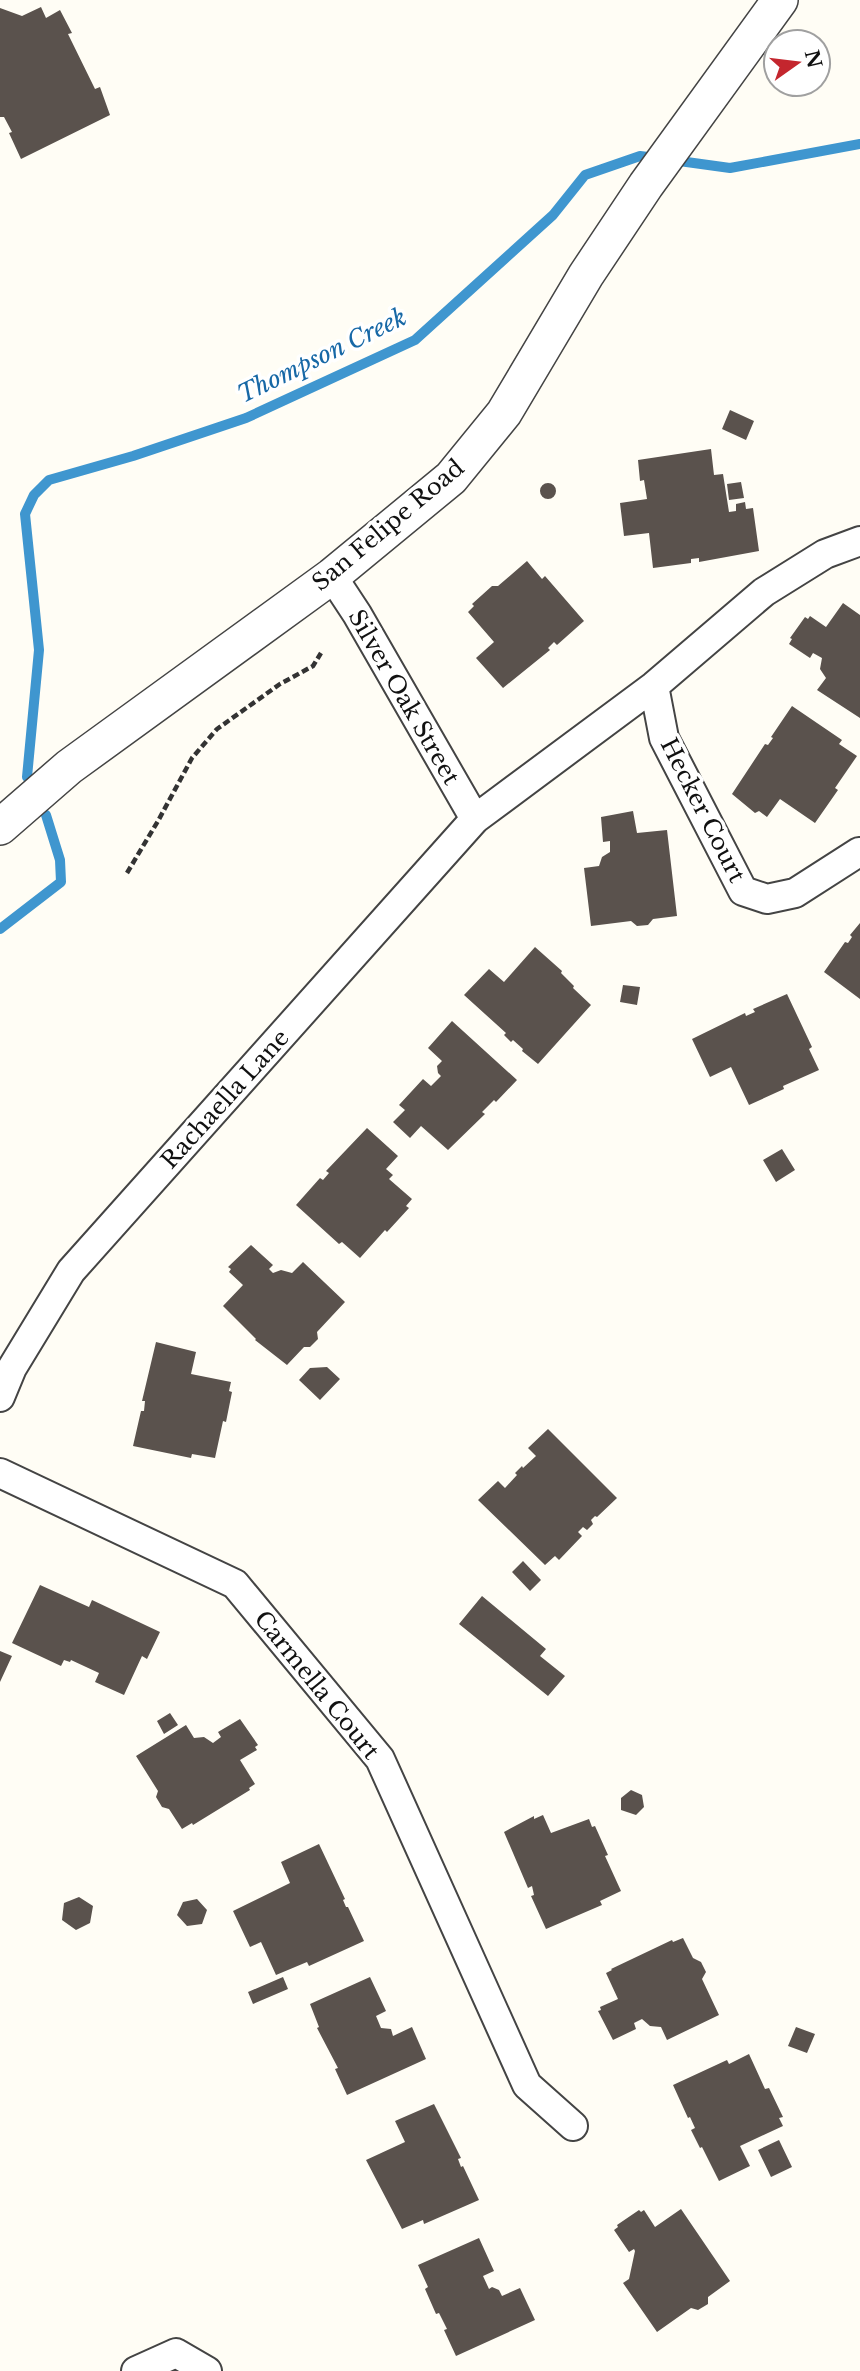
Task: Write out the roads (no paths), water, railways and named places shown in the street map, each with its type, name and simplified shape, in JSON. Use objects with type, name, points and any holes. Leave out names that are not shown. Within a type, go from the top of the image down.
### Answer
[{"type":"street","name":"San Felipe Road","points":[[0,827],[69,767],[332,576],[451,478],[504,413],[586,275],[646,185],[780,0]]},
{"type":"street","points":[[475,819],[654,686],[764,592],[825,554],[860,541]]},
{"type":"street","name":"Silver Oak Street","points":[[332,576],[357,614],[475,819]]},
{"type":"street","name":"Hecker Court","points":[[654,686],[664,738],[743,891],[767,899],[795,893],[859,852]]},
{"type":"street","name":"Rachaella Lane","points":[[0,1397],[12,1368],[71,1271],[475,819]]},
{"type":"street","name":"Carmella Court","points":[[0,1473],[235,1584],[380,1759],[527,2085],[573,2126]]},
{"type":"street","points":[[136,2371],[176,2353],[207,2371]]},
{"type":"waterway","name":"Thompson Creek","points":[[672,160],[730,168],[860,144]]},
{"type":"waterway","name":"Thompson Creek","points":[[27,777],[39,650],[25,514],[34,495],[49,480],[133,456],[246,418],[415,340],[553,215],[585,175],[640,156],[656,158]]},
{"type":"waterway","name":"Thompson Creek","points":[[0,929],[61,882],[60,860],[46,815]]}]
